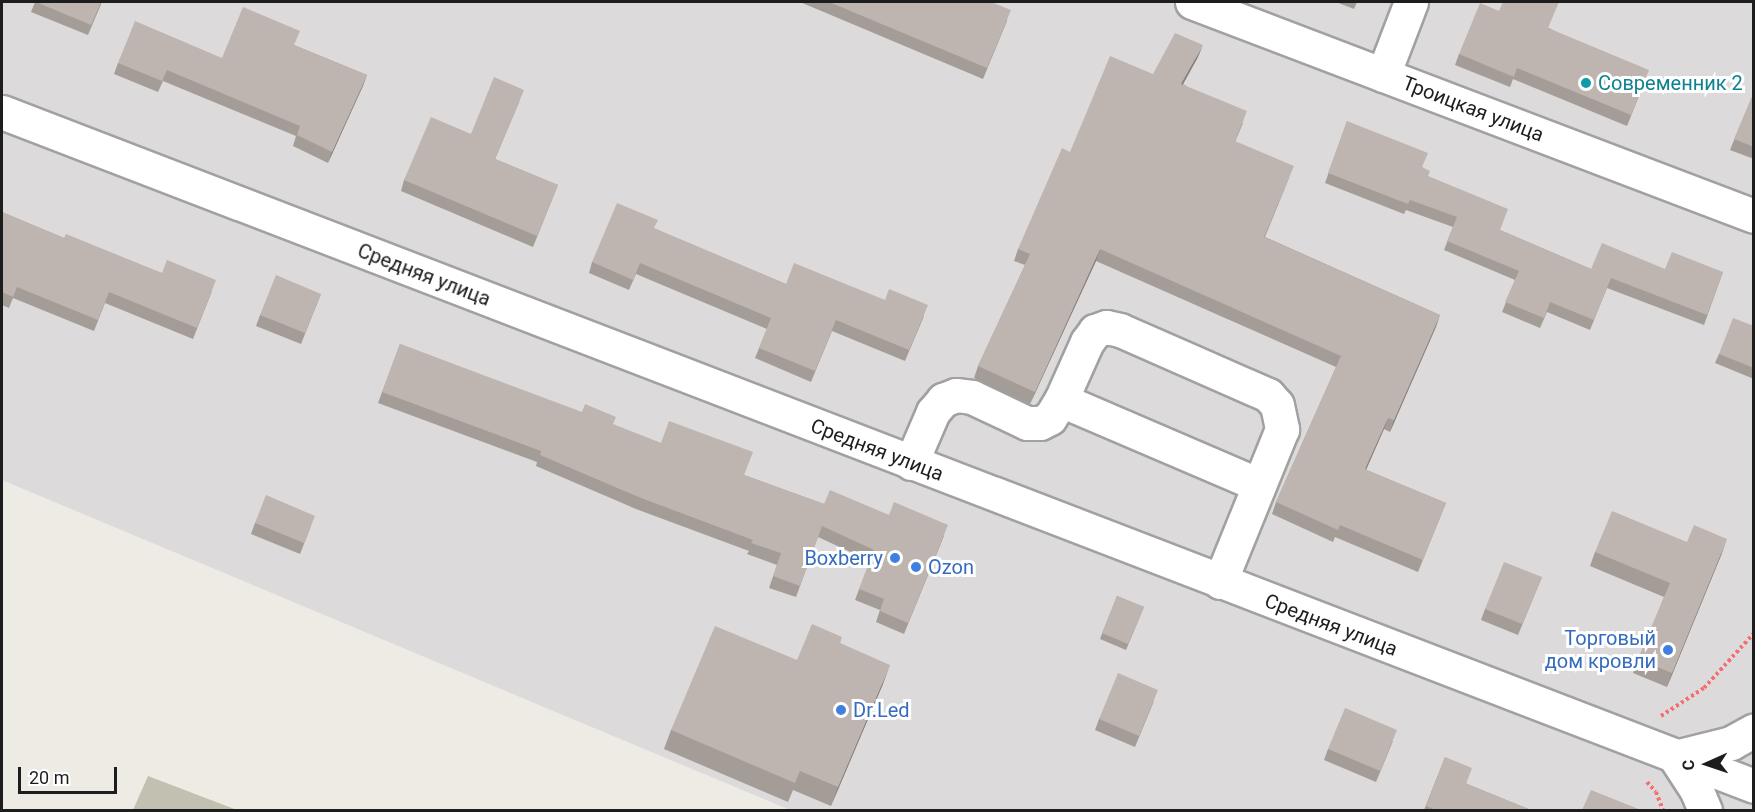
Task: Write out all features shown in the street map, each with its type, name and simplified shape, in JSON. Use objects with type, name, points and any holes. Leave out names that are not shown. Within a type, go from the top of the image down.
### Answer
[{"type":"street","name":"Троицкая улица","points":[[1192,2],[1754,216]]},
{"type":"street","points":[[1383,75],[1411,2]]},
{"type":"street","name":"Средняя улица","points":[[2,112],[1675,758],[1754,786]]},
{"type":"street","points":[[911,463],[933,412],[943,400],[956,395],[972,398],[1027,423],[1040,423],[1050,418],[1061,400],[1087,342],[1095,331],[1106,327],[1119,330],[1268,395],[1277,405],[1282,429],[1220,582]]},
{"type":"street","points":[[1061,400],[1259,485]]},
{"type":"street","points":[[1705,810],[1696,789],[1675,758],[1731,743],[1754,730]]},
{"type":"path","points":[[1659,721],[1662,716],[1704,688],[1754,633]]},
{"type":"path","points":[[1636,777],[1647,782],[1656,792],[1663,810]]},
{"type":"shaded area","points":[[2,2],[1753,2],[1753,810],[790,810],[2,480]]},
{"type":"shaded area","points":[[148,776],[237,810],[133,810]]},
{"type":"building","points":[[36,2],[101,2],[91,25]]},
{"type":"building","points":[[829,2],[991,2],[1011,10],[987,68]]},
{"type":"building","points":[[1503,2],[1559,2],[1548,28],[1649,70],[1631,115],[1517,68],[1514,77],[1459,54],[1480,3],[1499,11]]},
{"type":"building","points":[[243,7],[300,31],[294,45],[367,75],[332,152],[297,135],[300,126],[167,70],[162,81],[118,63],[135,21],[222,58]]},
{"type":"building","points":[[1175,33],[1203,45],[1181,84],[1247,111],[1235,141],[1294,166],[1264,237],[1440,315],[1394,420],[1388,418],[1365,469],[1446,503],[1423,560],[1340,525],[1338,530],[1276,502],[1341,356],[1100,249],[1035,392],[978,366],[1030,254],[1018,249],[1062,148],[1070,152],[1110,56],[1153,74]]},
{"type":"building","points":[[494,77],[524,90],[495,159],[558,185],[537,236],[404,180],[431,117],[471,134]]},
{"type":"building","points":[[1754,92],[1754,147],[1734,139]]},
{"type":"building","points":[[1347,121],[1428,153],[1422,167],[1430,171],[1428,176],[1508,209],[1500,230],[1591,269],[1602,243],[1665,269],[1672,252],[1723,272],[1707,315],[1611,278],[1594,320],[1550,302],[1544,318],[1505,302],[1519,271],[1447,241],[1457,217],[1410,200],[1408,204],[1328,173]]},
{"type":"building","points":[[617,203],[658,220],[654,228],[786,284],[794,263],[885,300],[889,289],[928,305],[909,350],[836,320],[815,371],[759,348],[771,318],[640,263],[633,280],[592,262]]},
{"type":"building","points":[[2,212],[64,238],[66,234],[162,273],[167,260],[216,280],[197,328],[109,292],[98,320],[17,287],[13,297],[2,292]]},
{"type":"building","points":[[276,275],[321,294],[305,333],[260,315]]},
{"type":"building","points":[[1733,318],[1754,326],[1754,368],[1719,354]]},
{"type":"building","points":[[400,344],[582,412],[585,404],[616,417],[613,424],[661,443],[669,421],[753,452],[744,475],[824,504],[830,490],[889,515],[894,502],[948,525],[908,623],[880,611],[884,599],[859,589],[874,550],[822,526],[800,586],[773,576],[781,553],[751,543],[753,540],[641,498],[540,455],[541,451],[382,392]]},
{"type":"building","points":[[266,495],[315,516],[304,543],[255,523]]},
{"type":"building","points":[[1612,511],[1687,542],[1694,525],[1727,539],[1672,673],[1638,659],[1670,583],[1595,552]]},
{"type":"building","points":[[1504,562],[1542,577],[1522,624],[1485,609]]},
{"type":"building","points":[[1117,596],[1144,607],[1128,644],[1102,633]]},
{"type":"building","points":[[812,624],[842,637],[840,643],[890,665],[838,787],[800,771],[795,783],[671,730],[715,626],[797,660]]},
{"type":"building","points":[[1118,673],[1158,690],[1139,736],[1099,719]]},
{"type":"building","points":[[1345,708],[1397,730],[1380,771],[1328,749]]},
{"type":"building","points":[[1445,757],[1472,768],[1466,784],[1531,810],[1436,810],[1426,806]]},
{"type":"building","points":[[1591,790],[1641,810],[1582,810]]},
{"type":"place","name":"Современник 2","points":[[1586,83]]},
{"type":"place","name":"Boxberry","points":[[895,558]]},
{"type":"place","name":"Ozon","points":[[916,567]]},
{"type":"place","name":"Торговый дом кровли","points":[[1668,650]]},
{"type":"place","name":"Dr.Led","points":[[841,710]]}]
